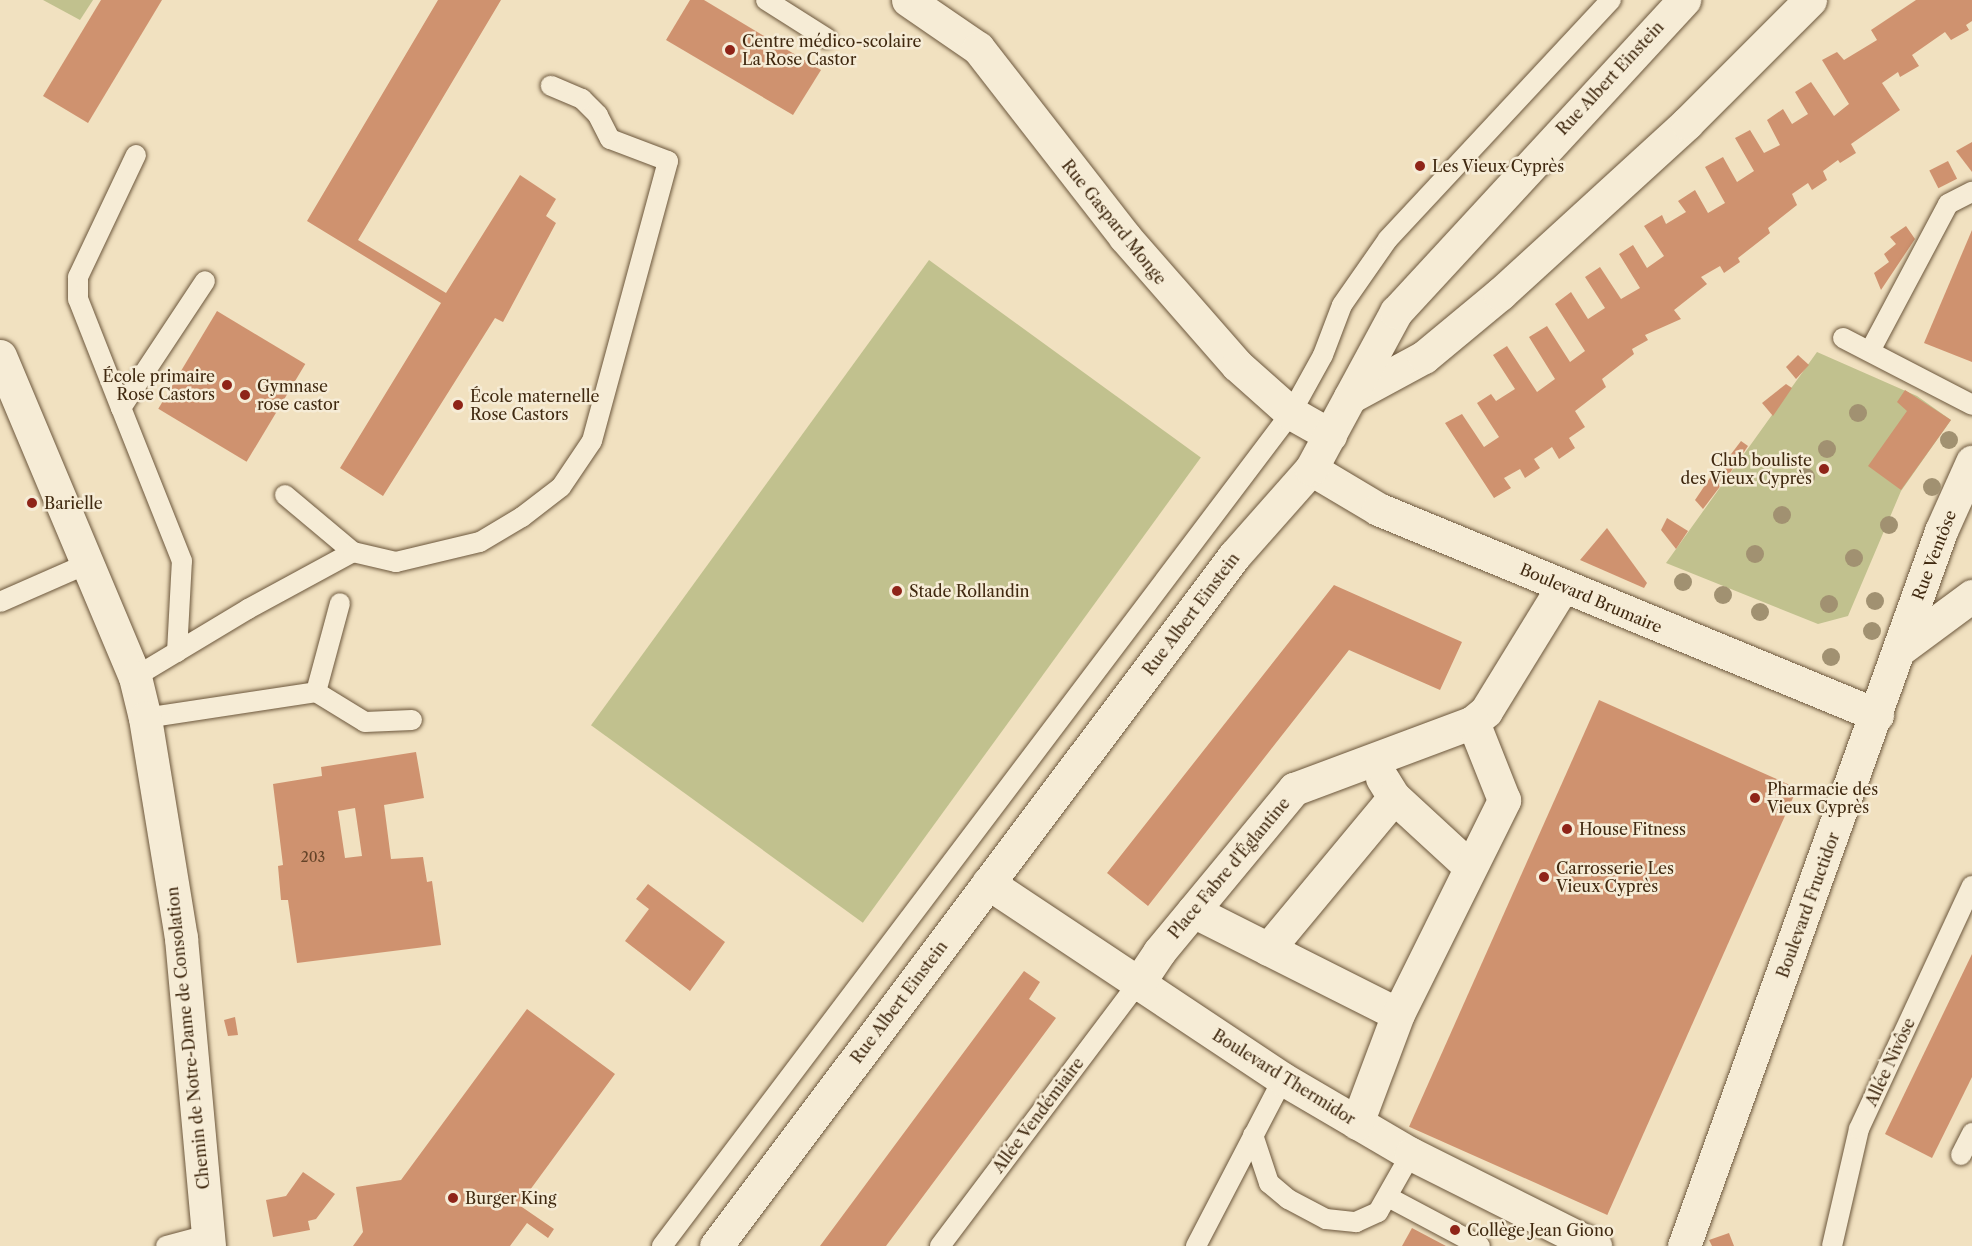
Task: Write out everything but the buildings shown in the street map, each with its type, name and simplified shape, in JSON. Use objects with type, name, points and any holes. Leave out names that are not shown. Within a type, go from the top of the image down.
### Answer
[{"type":"street","name":"Rue Gaspard Monge","points":[[908,0],[978,48],[1174,296],[1237,365],[1291,412],[1330,435]]},
{"type":"street","name":"Rue Albert Einstein","points":[[716,1246],[1234,556],[1311,470],[1396,312],[1684,0]]},
{"type":"street","points":[[1350,397],[1424,357],[1500,294],[1687,123],[1810,0]]},
{"type":"street","name":"Chemin de Notre-Dame de Consolation","points":[[0,356],[135,677],[145,718],[181,938],[208,1241]]},
{"type":"street","name":"Rue Ventôse","points":[[1899,650],[1941,531],[1972,462]]},
{"type":"street","name":"Boulevard Brumaire","points":[[1311,470],[1378,509],[1877,715]]},
{"type":"street","name":"Place Fabre d'Églantine","points":[[1137,985],[1193,910],[1294,789],[1473,723],[1486,711],[1563,586]]},
{"type":"street","points":[[1899,650],[1972,596]]},
{"type":"street","name":"Boulevard Fructidor","points":[[1684,1246],[1899,650]]},
{"type":"street","points":[[1357,1123],[1398,1014],[1469,866],[1504,800],[1473,723]]},
{"type":"street","points":[[1371,761],[1394,797],[1469,866]]},
{"type":"street","points":[[1268,949],[1394,797]]},
{"type":"street","name":"Boulevard Thermidor","points":[[988,883],[1137,985],[1283,1079],[1412,1154],[1595,1246]]},
{"type":"street","points":[[1193,910],[1398,1014]]},
{"type":"lane","points":[[766,0],[826,38]]},
{"type":"lane","points":[[662,1246],[1291,412],[1323,355],[1342,305],[1388,238],[1611,0]]},
{"type":"lane","points":[[285,495],[353,552],[396,562],[480,542],[522,517],[561,487],[592,441],[668,161],[610,139],[598,115],[582,99],[551,86]]},
{"type":"lane","points":[[136,155],[78,276],[78,298],[182,561],[177,652]]},
{"type":"lane","points":[[1870,351],[1948,204],[1972,192]]},
{"type":"lane","points":[[121,408],[206,281]]},
{"type":"lane","points":[[1843,338],[1972,405]]},
{"type":"lane","points":[[135,677],[353,552]]},
{"type":"lane","points":[[0,602],[89,563]]},
{"type":"lane","points":[[316,693],[340,603]]},
{"type":"lane","points":[[145,718],[316,693],[365,723],[412,720]]},
{"type":"lane","name":"Allée Nivôse","points":[[1832,1246],[1859,1129],[1972,886]]},
{"type":"lane","name":"Allée Vendémiaire","points":[[940,1246],[1137,985]]},
{"type":"lane","points":[[1196,1246],[1283,1079]]},
{"type":"lane","points":[[1961,1155],[1972,1133]]},
{"type":"lane","points":[[1253,1135],[1269,1183],[1288,1199],[1326,1219],[1356,1222],[1378,1212],[1412,1154]]},
{"type":"lane","points":[[1388,1197],[1480,1246]]},
{"type":"lane","points":[[166,1246],[208,1241]]},
{"type":"green space","points":[[43,0],[93,0],[80,20]]},
{"type":"green space","name":"Stade Rollandin","points":[[929,260],[1201,457],[863,923],[591,725]]},
{"type":"green space","name":"Club bouliste des Vieux Cyprès","points":[[1817,352],[1917,396],[1951,420],[1901,491],[1848,616],[1818,624],[1666,563]]},
{"type":"place","name":"Centre médico-scolaire La Rose Castor","points":[[730,50]]},
{"type":"place","name":"Les Vieux Cyprès","points":[[1420,166]]},
{"type":"place","name":"École primaire Rose Castors","points":[[227,385]]},
{"type":"place","name":"Gymnase rose castor","points":[[245,395]]},
{"type":"place","name":"École maternelle Rose Castors","points":[[458,405]]},
{"type":"place","name":"Club bouliste des Vieux Cyprès","points":[[1824,469]]},
{"type":"place","name":"Barielle","points":[[32,503]]},
{"type":"place","name":"Stade Rollandin","points":[[897,591]]},
{"type":"place","name":"Pharmacie des Vieux Cyprès","points":[[1755,798]]},
{"type":"place","name":"House Fitness","points":[[1567,829]]},
{"type":"place","name":"Carrosserie Les Vieux Cyprès","points":[[1544,877]]},
{"type":"place","name":"Burger King","points":[[453,1198]]},
{"type":"place","name":"Collège Jean Giono","points":[[1455,1230]]}]
